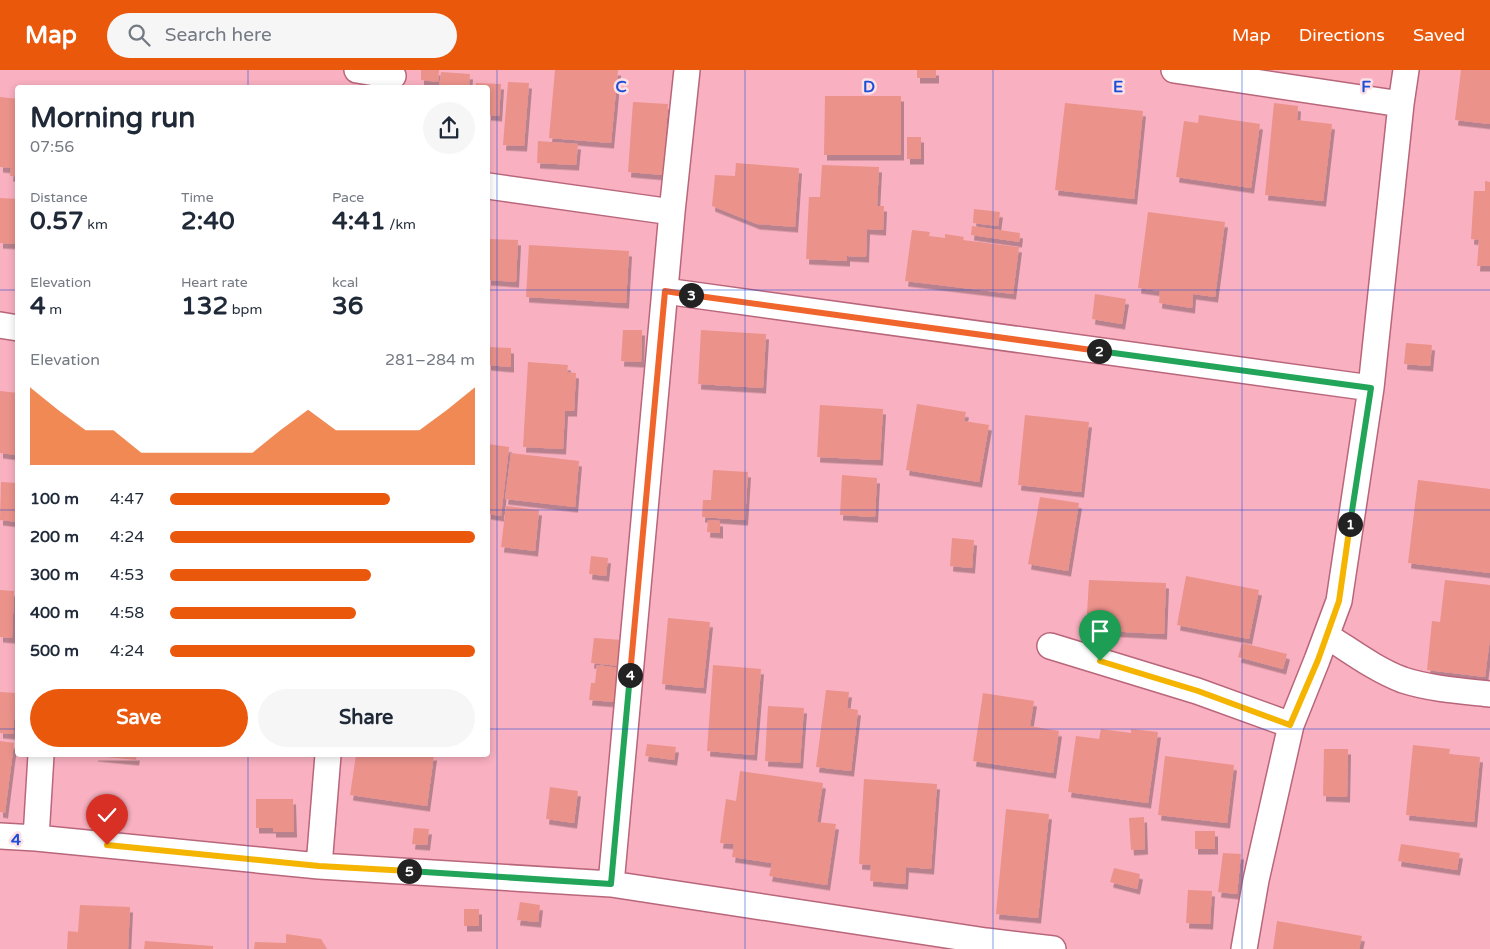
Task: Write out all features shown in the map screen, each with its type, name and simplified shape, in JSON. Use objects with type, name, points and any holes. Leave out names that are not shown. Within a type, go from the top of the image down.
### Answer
[{"type":"street","points":[[357,70],[393,78]]},
{"type":"street","points":[[611,884],[672,212],[687,70]]},
{"type":"street","points":[[1174,70],[1401,104]]},
{"type":"street","points":[[1244,949],[1256,880],[1290,725],[1327,636],[1339,601],[1371,388],[1406,70]]},
{"type":"street","points":[[490,186],[672,212]]},
{"type":"street","points":[[665,291],[1371,388]]},
{"type":"street","points":[[0,325],[15,328]]},
{"type":"street","points":[[1327,636],[1402,680],[1434,688],[1490,694]]},
{"type":"street","points":[[1050,646],[1198,691],[1290,725]]},
{"type":"street","points":[[36,838],[41,757]]},
{"type":"street","points":[[319,866],[328,757]]},
{"type":"street","points":[[0,836],[319,866],[611,884],[986,945],[1053,949]]},
{"type":"building","points":[[421,70],[439,70],[438,82],[421,80]]},
{"type":"building","points":[[555,70],[618,70],[611,143],[549,138]]},
{"type":"building","points":[[917,70],[936,70],[936,78],[917,78]]},
{"type":"building","points":[[1461,70],[1490,70],[1490,124],[1455,120]]},
{"type":"building","points":[[441,72],[470,74],[469,85],[439,85]]},
{"type":"building","points":[[508,82],[529,83],[524,146],[503,145]]},
{"type":"building","points":[[476,83],[501,84],[499,116],[490,115],[490,85],[476,85]]},
{"type":"building","points":[[825,96],[901,96],[901,155],[824,155]]},
{"type":"building","points":[[0,97],[15,99],[15,176],[10,176],[11,168],[0,167]]},
{"type":"building","points":[[633,102],[668,104],[663,175],[628,172]]},
{"type":"building","points":[[1065,103],[1143,111],[1134,199],[1055,190]]},
{"type":"building","points":[[1274,103],[1298,106],[1297,120],[1332,124],[1323,201],[1265,195]]},
{"type":"building","points":[[1199,115],[1260,124],[1251,188],[1176,177],[1184,121],[1198,123]]},
{"type":"building","points":[[907,137],[921,137],[921,159],[907,159]]},
{"type":"building","points":[[538,141],[578,144],[576,165],[537,163]]},
{"type":"building","points":[[736,163],[799,168],[795,227],[757,224],[712,206],[715,175],[735,176]]},
{"type":"building","points":[[822,165],[879,167],[877,206],[884,206],[883,230],[867,229],[866,257],[847,256],[847,261],[806,259],[809,197],[820,197]]},
{"type":"building","points":[[1485,181],[1490,182],[1490,266],[1477,266],[1479,240],[1471,239],[1474,191],[1485,191]]},
{"type":"building","points":[[0,198],[15,199],[15,244],[0,243]]},
{"type":"building","points":[[974,209],[1000,212],[998,226],[973,223]]},
{"type":"building","points":[[1148,212],[1225,222],[1215,297],[1193,294],[1192,308],[1159,303],[1160,291],[1138,288]]},
{"type":"building","points":[[972,226],[1020,233],[1019,242],[971,235]]},
{"type":"building","points":[[912,230],[930,232],[929,236],[945,238],[945,234],[964,237],[963,240],[1019,247],[1013,294],[905,281]]},
{"type":"building","points":[[490,239],[518,240],[516,282],[490,280]]},
{"type":"building","points":[[529,245],[629,251],[626,303],[526,297]]},
{"type":"building","points":[[1095,294],[1126,299],[1122,324],[1092,319]]},
{"type":"building","points":[[623,330],[642,330],[641,362],[621,361]]},
{"type":"building","points":[[701,330],[766,334],[763,388],[698,384]]},
{"type":"building","points":[[1406,343],[1432,345],[1430,366],[1404,364]]},
{"type":"building","points":[[490,347],[511,348],[511,367],[490,365]]},
{"type":"building","points":[[528,362],[568,365],[567,372],[576,373],[574,411],[565,411],[563,449],[523,447]]},
{"type":"building","points":[[0,391],[15,393],[15,455],[0,453]]},
{"type":"building","points":[[917,404],[966,412],[964,421],[989,425],[979,482],[906,470]]},
{"type":"building","points":[[820,405],[883,409],[880,460],[817,457]]},
{"type":"building","points":[[1025,415],[1089,422],[1081,492],[1018,485]]},
{"type":"building","points":[[490,444],[509,447],[501,516],[490,514]]},
{"type":"building","points":[[511,453],[579,461],[575,507],[505,499]]},
{"type":"building","points":[[713,470],[748,472],[745,520],[702,517],[703,500],[711,500]]},
{"type":"building","points":[[842,475],[877,478],[875,517],[840,515]]},
{"type":"building","points":[[1418,480],[1490,489],[1490,573],[1408,563]]},
{"type":"building","points":[[1,482],[15,483],[15,522],[0,520]]},
{"type":"building","points":[[1040,497],[1079,503],[1068,571],[1028,564]]},
{"type":"building","points":[[506,506],[539,510],[535,551],[501,547]]},
{"type":"building","points":[[708,520],[720,521],[720,533],[707,532]]},
{"type":"building","points":[[952,538],[974,540],[972,568],[950,566]]},
{"type":"building","points":[[591,556],[608,558],[606,576],[589,574]]},
{"type":"building","points":[[1186,576],[1259,590],[1249,639],[1177,625]]},
{"type":"building","points":[[1089,580],[1166,583],[1164,634],[1086,630]]},
{"type":"building","points":[[1445,580],[1490,585],[1490,638],[1485,677],[1427,670],[1432,621],[1440,622]]},
{"type":"building","points":[[0,590],[14,591],[12,638],[0,637]]},
{"type":"building","points":[[668,618],[710,622],[703,688],[662,684]]},
{"type":"building","points":[[594,638],[622,640],[619,666],[591,663]]},
{"type":"building","points":[[1242,643],[1287,654],[1283,669],[1238,657]]},
{"type":"building","points":[[597,665],[619,668],[615,702],[589,700],[591,683],[595,683]]},
{"type":"building","points":[[713,665],[761,669],[754,755],[707,751]]},
{"type":"building","points":[[826,690],[849,692],[847,708],[858,710],[851,771],[816,767]]},
{"type":"building","points":[[0,692],[15,693],[13,734],[0,733]]},
{"type":"building","points":[[983,693],[1034,701],[1030,726],[1059,731],[1053,773],[973,761]]},
{"type":"building","points":[[768,706],[804,708],[800,763],[765,761]]},
{"type":"building","points":[[1101,729],[1131,733],[1131,729],[1158,732],[1148,803],[1068,792],[1076,736],[1099,739]]},
{"type":"building","points":[[0,741],[14,743],[5,813],[0,812]]},
{"type":"building","points":[[647,744],[676,747],[674,760],[645,756]]},
{"type":"building","points":[[1413,745],[1450,749],[1449,754],[1480,757],[1474,822],[1406,815]]},
{"type":"building","points":[[1324,749],[1348,749],[1347,797],[1323,796]]},
{"type":"building","points":[[1165,756],[1234,765],[1227,823],[1158,815]]},
{"type":"building","points":[[105,757],[137,757],[136,760]]},
{"type":"building","points":[[356,757],[434,757],[427,806],[350,795]]},
{"type":"building","points":[[740,771],[823,783],[817,822],[836,824],[827,885],[769,876],[772,863],[732,857],[734,844],[720,843],[726,799],[736,801]]},
{"type":"building","points":[[864,779],[937,784],[931,869],[906,867],[905,884],[870,881],[871,865],[859,864]]},
{"type":"building","points":[[550,787],[578,791],[574,823],[546,819]]},
{"type":"building","points":[[256,799],[293,799],[294,832],[273,832],[273,828],[256,828]]},
{"type":"building","points":[[1006,809],[1049,814],[1038,918],[996,914]]},
{"type":"building","points":[[1144,817],[1145,849],[1131,850],[1129,818]]},
{"type":"building","points":[[414,828],[429,829],[427,845],[412,844]]},
{"type":"building","points":[[1195,831],[1215,831],[1215,849],[1195,849]]},
{"type":"building","points":[[1401,844],[1460,853],[1457,870],[1398,861]]},
{"type":"building","points":[[1223,853],[1241,854],[1237,894],[1218,892]]},
{"type":"building","points":[[1114,868],[1140,874],[1137,889],[1110,882]]},
{"type":"building","points":[[1188,890],[1212,891],[1210,924],[1186,923]]},
{"type":"building","points":[[520,902],[540,905],[538,922],[517,920]]},
{"type":"building","points":[[80,905],[130,907],[128,949],[67,949],[68,931],[78,932]]},
{"type":"building","points":[[464,909],[479,909],[479,926],[464,926]]},
{"type":"building","points":[[1277,921],[1362,936],[1359,949],[1273,949]]},
{"type":"building","points":[[286,934],[321,939],[327,949],[254,949],[255,942],[286,943]]},
{"type":"building","points":[[145,941],[213,946],[213,949],[144,949]]},
{"type":"route","points":[[107,845],[319,866],[611,884],[665,291],[1371,388],[1339,601],[1318,660],[1290,725],[1198,691],[1100,661]]}]
